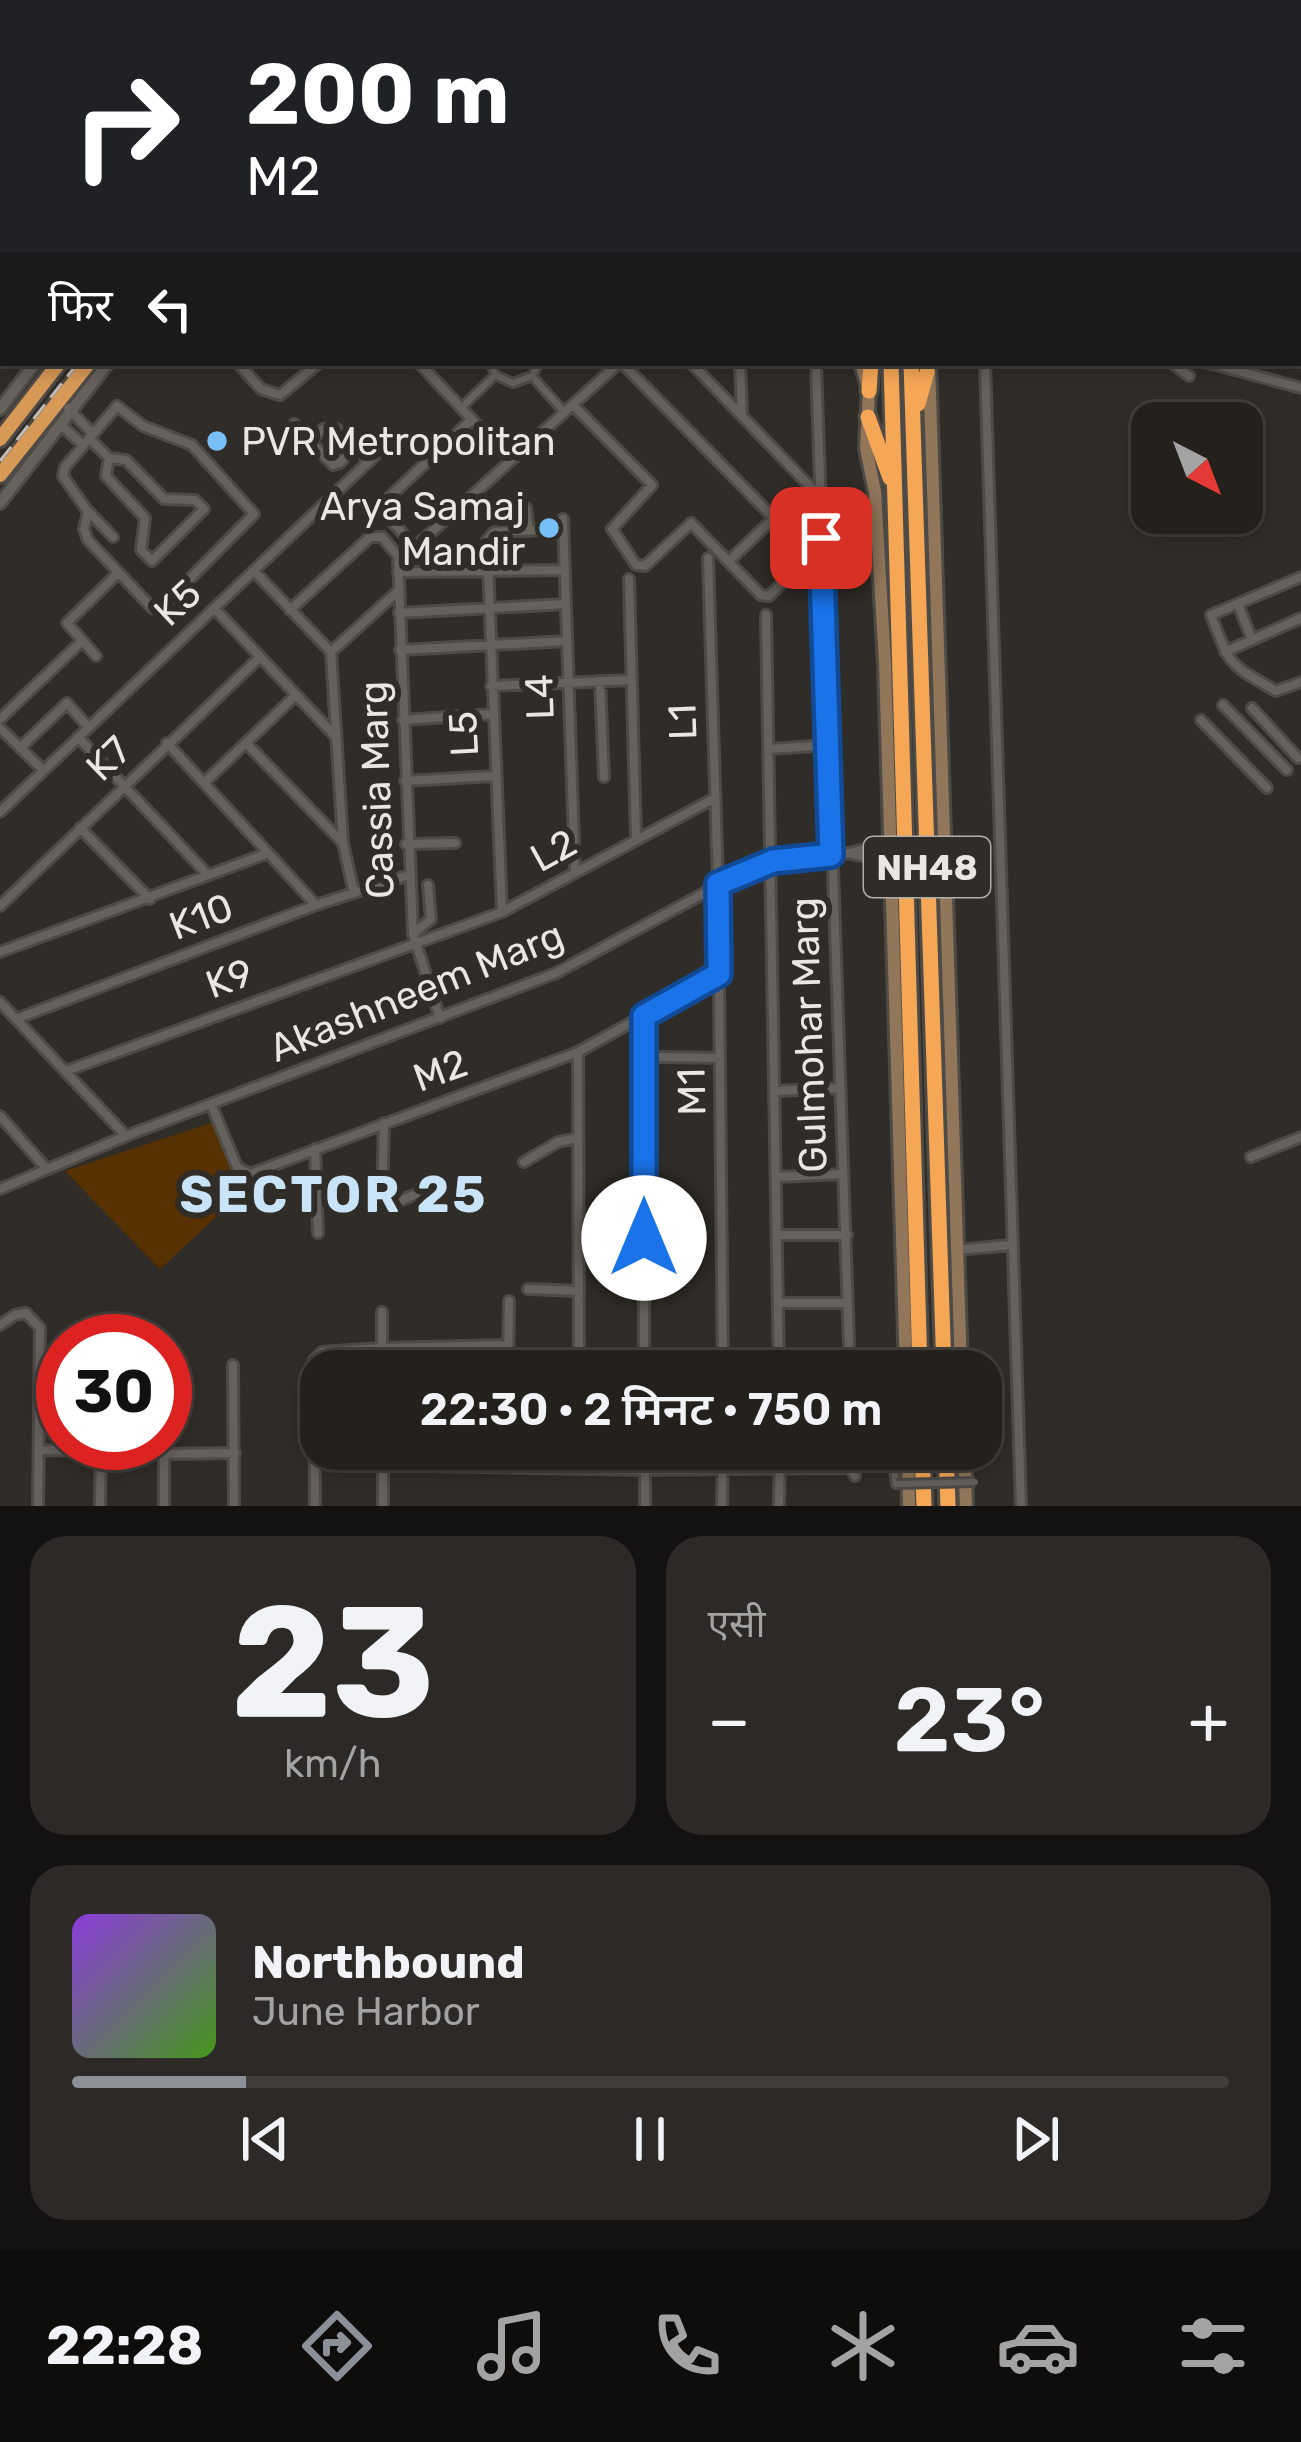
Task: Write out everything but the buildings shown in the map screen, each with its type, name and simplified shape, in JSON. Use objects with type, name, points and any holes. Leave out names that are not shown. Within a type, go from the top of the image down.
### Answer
[{"type":"highway","points":[[2,432],[57,366]]},
{"type":"highway","points":[[0,475],[65,406],[87,366]]},
{"type":"highway","points":[[868,391],[871,366]]},
{"type":"highway","name":"NH48","points":[[891,366],[919,1350]]},
{"type":"highway","name":"NH48","points":[[911,366],[943,1350]]},
{"type":"highway","points":[[912,427],[928,368]]},
{"type":"highway","points":[[868,417],[895,492]]},
{"type":"highway","points":[[922,1470],[923,1506]]},
{"type":"highway","points":[[947,1470],[948,1506]]},
{"type":"main road","points":[[862,366],[868,391],[866,448],[875,493],[878,664],[891,861],[904,1350]]},
{"type":"main road","points":[[928,368],[944,650],[961,1350]]},
{"type":"main road","points":[[908,1470],[909,1506]]},
{"type":"main road","points":[[965,1470],[966,1506]]},
{"type":"street","points":[[0,409],[33,366]]},
{"type":"street","points":[[0,503],[61,424],[65,406],[105,366]]},
{"type":"street","points":[[241,366],[261,388],[280,395],[315,366]]},
{"type":"street","points":[[422,366],[510,460]]},
{"type":"street","points":[[492,366],[495,375],[513,383],[532,376],[537,366]]},
{"type":"street","points":[[472,419],[382,502],[380,513],[410,545],[421,545],[617,366]]},
{"type":"street","points":[[573,405],[652,485],[612,529],[636,565],[645,566],[691,523],[761,595],[769,596],[808,555],[623,366]]},
{"type":"street","points":[[694,366],[820,497]]},
{"type":"street","points":[[740,366],[742,417]]},
{"type":"street","name":"Gulmohar Marg","points":[[816,366],[849,1345]]},
{"type":"street","points":[[985,366],[1021,1506]]},
{"type":"street","points":[[1176,366],[1189,376]]},
{"type":"street","points":[[1220,366],[1301,388]]},
{"type":"street","points":[[461,408],[495,375]]},
{"type":"street","points":[[532,376],[564,412]]},
{"type":"street","points":[[65,406],[88,439],[109,458],[126,460],[164,499],[195,500],[204,509],[152,561],[141,550],[145,518],[106,476],[109,458]]},
{"type":"street","points":[[88,512],[85,535],[152,608],[160,609],[254,514],[192,445],[143,425],[123,406],[112,408],[63,476],[113,537]]},
{"type":"street","points":[[61,424],[88,439]]},
{"type":"street","points":[[294,424],[334,465],[354,445]]},
{"type":"street","points":[[309,441],[331,427],[370,460]]},
{"type":"street","name":"K5","points":[[0,812],[386,445]]},
{"type":"street","points":[[526,508],[529,531]]},
{"type":"street","points":[[730,560],[773,519]]},
{"type":"street","name":"L4","points":[[529,531],[563,524],[575,873]]},
{"type":"street","name":"L5","points":[[502,912],[487,539],[494,532],[529,531]]},
{"type":"street","name":"Cassia Marg","points":[[290,610],[370,537],[382,537],[398,556],[406,844],[414,939],[440,1018]]},
{"type":"street","name":"L1","points":[[708,558],[718,884]]},
{"type":"street","points":[[398,572],[565,570]]},
{"type":"street","points":[[254,571],[332,652],[343,844],[353,892]]},
{"type":"street","points":[[96,656],[67,623],[118,573]]},
{"type":"street","points":[[1301,578],[1210,615],[1225,652],[1244,675],[1273,690],[1301,682]]},
{"type":"street","points":[[629,579],[636,838]]},
{"type":"street","points":[[332,652],[398,592]]},
{"type":"street","points":[[399,613],[566,604]]},
{"type":"street","points":[[1238,604],[1252,640]]},
{"type":"street","points":[[214,608],[336,737]]},
{"type":"street","points":[[766,615],[779,1350]]},
{"type":"street","points":[[1225,652],[1301,618]]},
{"type":"street","points":[[43,770],[0,723],[82,641]]},
{"type":"street","points":[[400,650],[567,641]]},
{"type":"street","name":"K7","points":[[0,906],[260,657]]},
{"type":"street","points":[[491,686],[632,680]]},
{"type":"street","points":[[600,681],[604,776]]},
{"type":"street","points":[[205,782],[296,694]]},
{"type":"street","points":[[20,748],[67,703],[88,727]]},
{"type":"street","points":[[1223,705],[1287,770]]},
{"type":"street","points":[[1252,708],[1298,758]]},
{"type":"street","points":[[403,720],[493,715]]},
{"type":"street","points":[[1201,720],[1268,788]]},
{"type":"street","points":[[78,737],[208,874]]},
{"type":"street","points":[[167,743],[316,905]]},
{"type":"street","points":[[247,744],[343,844]]},
{"type":"street","points":[[770,748],[828,745]]},
{"type":"street","points":[[405,781],[496,776]]},
{"type":"street","name":"L2","points":[[414,939],[502,912],[715,798]]},
{"type":"street","points":[[80,828],[150,898]]},
{"type":"street","name":"Akashneem Marg","points":[[0,1189],[45,1167],[556,973],[718,884],[773,861],[850,853],[890,842]]},
{"type":"street","points":[[406,844],[455,843]]},
{"type":"street","points":[[0,952],[268,853]]},
{"type":"street","name":"Akashneem Marg","points":[[850,853],[891,861]]},
{"type":"street","name":"K10","points":[[16,1019],[409,874]]},
{"type":"street","name":"M1","points":[[718,884],[723,1350]]},
{"type":"street","points":[[414,939],[431,919],[428,885]]},
{"type":"street","name":"K9","points":[[66,1071],[414,939]]},
{"type":"street","name":"M2","points":[[212,1104],[237,1167],[250,1174],[578,1052],[719,974]]},
{"type":"street","points":[[0,1002],[126,1136]]},
{"type":"street","points":[[644,1016],[644,1350]]},
{"type":"street","points":[[578,1052],[579,1350]]},
{"type":"street","points":[[660,1058],[720,1058]]},
{"type":"street","points":[[776,1091],[840,1088]]},
{"type":"street","points":[[0,1116],[45,1167]]},
{"type":"street","points":[[384,1123],[382,1199],[391,1204],[427,1190]]},
{"type":"street","points":[[1251,1157],[1301,1137]]},
{"type":"street","points":[[524,1162],[558,1142],[578,1138]]},
{"type":"street","points":[[315,1149],[318,1233]]},
{"type":"street","points":[[777,1177],[843,1174]]},
{"type":"street","points":[[778,1235],[847,1234]]},
{"type":"street","points":[[958,1250],[1011,1246]]},
{"type":"street","points":[[528,1289],[579,1291]]},
{"type":"street","points":[[508,1350],[509,1301]]},
{"type":"street","points":[[778,1303],[847,1304]]},
{"type":"street","points":[[381,1348],[382,1312]]},
{"type":"street","points":[[0,1325],[26,1313],[36,1324]]},
{"type":"street","points":[[315,1506],[314,1360],[322,1352],[508,1345]]},
{"type":"street","points":[[233,1365],[234,1506]]},
{"type":"street","points":[[192,1451],[235,1454]]},
{"type":"street","points":[[38,1506],[39,1470]]},
{"type":"street","points":[[100,1470],[100,1506]]},
{"type":"street","points":[[164,1470],[164,1506]]},
{"type":"street","points":[[383,1470],[383,1506]]},
{"type":"street","points":[[644,1470],[645,1506]]},
{"type":"street","points":[[722,1506],[723,1470]]},
{"type":"street","points":[[779,1506],[780,1470]]},
{"type":"street","points":[[851,1470],[855,1476]]},
{"type":"street","points":[[894,1470],[896,1484],[975,1482]]},
{"type":"shaded area","points":[[214,1122],[245,1190],[160,1269],[65,1171]]},
{"type":"railway","points":[[0,461],[76,366]]},
{"type":"place","name":"PVR Metropolitan","points":[[217,441]]},
{"type":"place","name":"Arya Samaj Mandir","points":[[549,528]]},
{"type":"district","name":"SECTOR 25","points":[[334,1194]]},
{"type":"route","points":[[644,1238],[644,1016],[719,974],[718,884],[773,861],[831,855],[821,538]]}]
